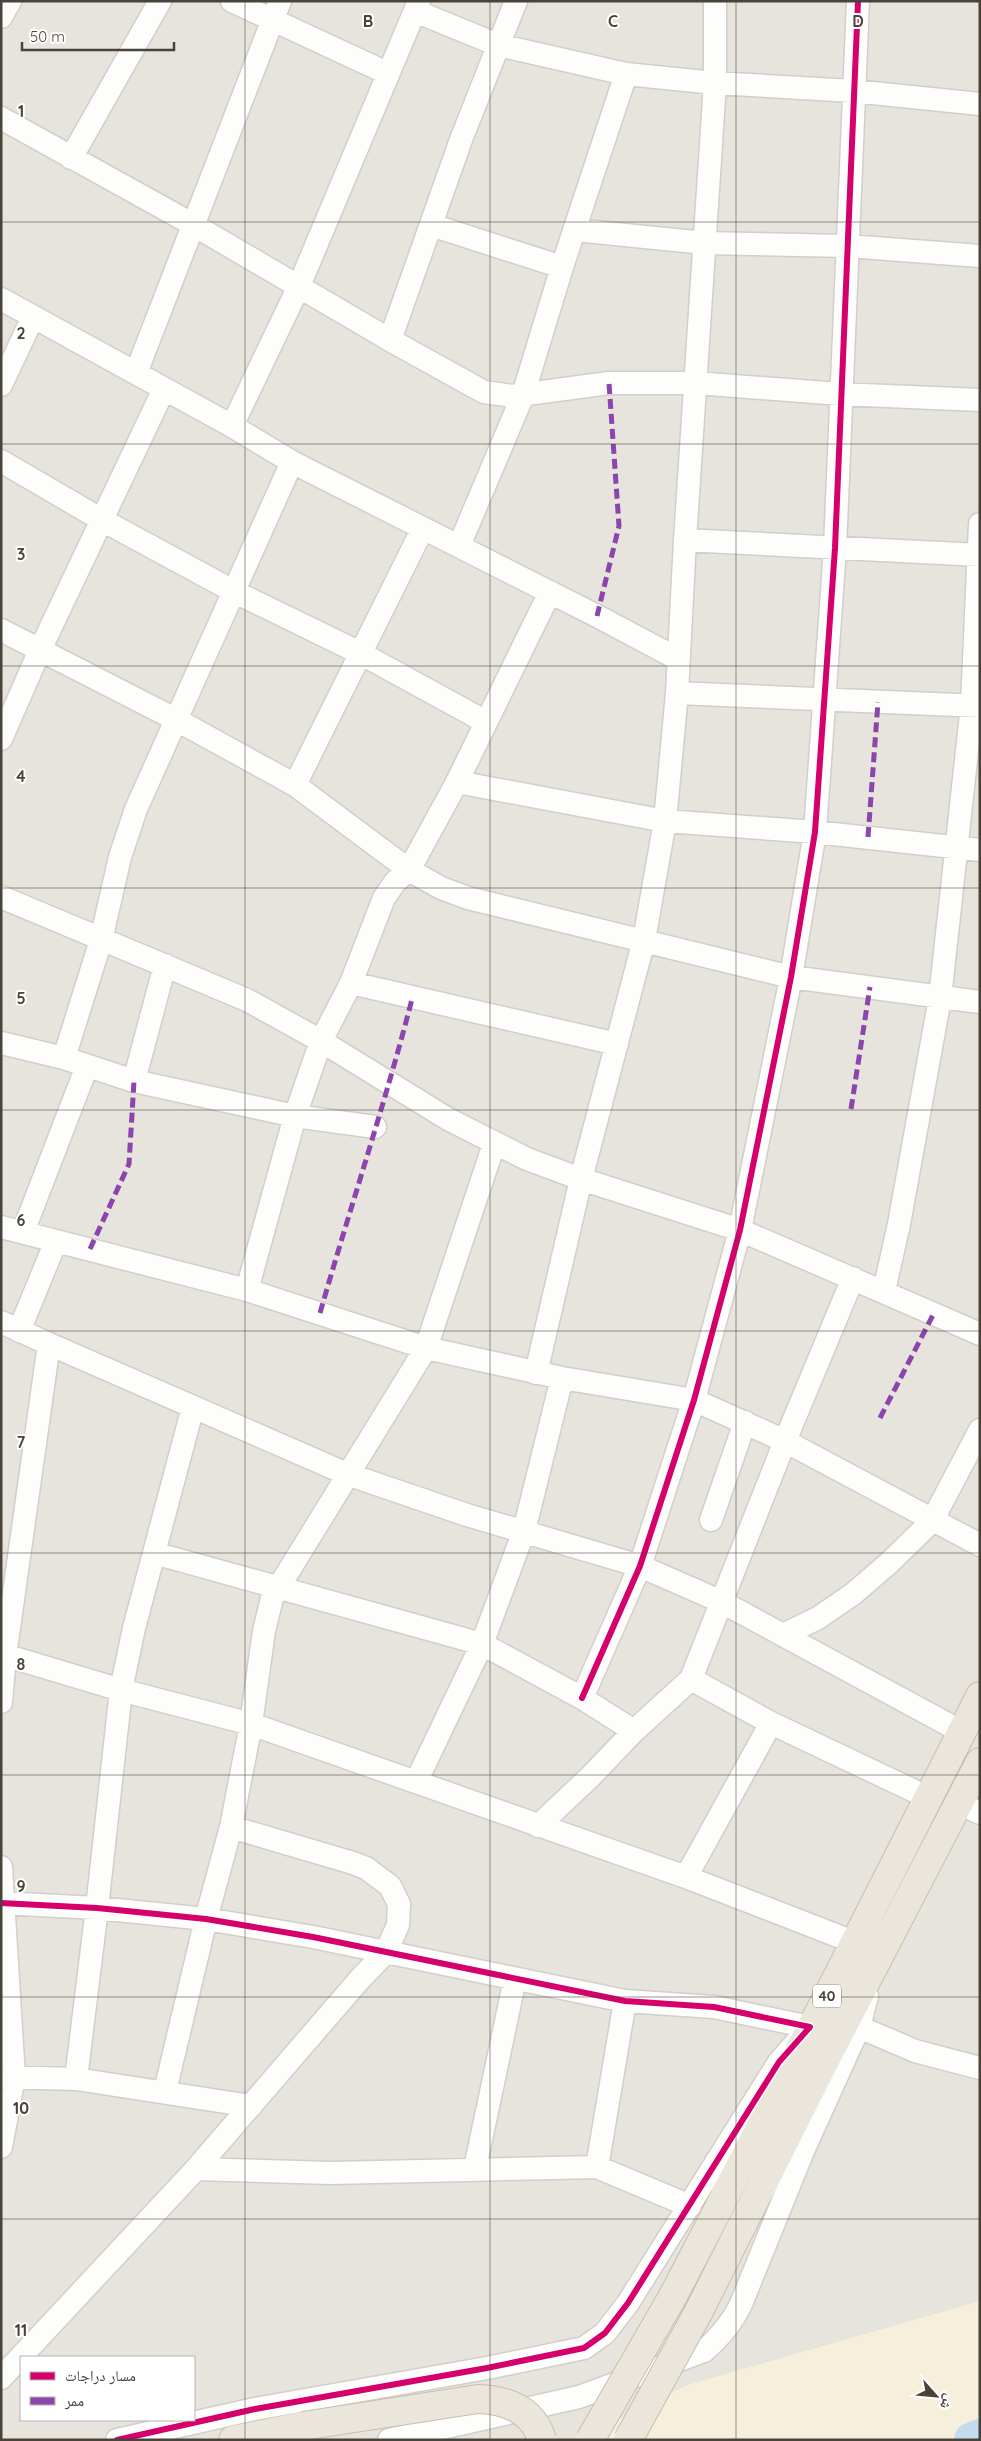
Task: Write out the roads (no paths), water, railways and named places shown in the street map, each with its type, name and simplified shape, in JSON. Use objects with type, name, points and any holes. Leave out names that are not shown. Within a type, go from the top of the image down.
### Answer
[{"type":"highway","name":"40","points":[[628,2440],[698,2313],[867,1950],[927,1797],[980,1696]]},
{"type":"highway","name":"40","points":[[590,2440],[673,2296],[771,2108],[810,2027],[969,1808],[980,1762]]},
{"type":"highway","points":[[234,2440],[303,2426],[478,2399],[498,2400],[528,2414],[542,2440]]},
{"type":"street","points":[[1,17],[10,1]]},
{"type":"street","points":[[71,158],[160,1]]},
{"type":"street","points":[[232,1],[276,11],[387,73]]},
{"type":"street","points":[[390,340],[462,137],[516,1]]},
{"type":"street","points":[[536,1373],[582,1179],[644,940],[666,821],[677,693],[684,540],[715,83],[714,1]]},
{"type":"street","points":[[582,1698],[640,1566],[694,1400],[740,1230],[791,977],[815,832],[835,548],[858,1]]},
{"type":"street","points":[[232,426],[300,286],[387,73],[417,6],[498,45],[626,74],[715,83],[853,91],[980,104]]},
{"type":"street","points":[[136,373],[192,224],[276,11]]},
{"type":"street","points":[[459,546],[523,395],[562,266],[626,74]]},
{"type":"street","points":[[1,118],[192,224],[390,340],[484,392],[500,396],[523,395],[609,383],[695,383],[840,394],[980,400]]},
{"type":"street","points":[[431,225],[562,266]]},
{"type":"street","points":[[575,230],[705,243],[848,246],[980,256]]},
{"type":"street","points":[[1,299],[232,426],[292,462],[678,659]]},
{"type":"street","points":[[1,385],[33,317]]},
{"type":"street","points":[[1,740],[40,650],[164,389]]},
{"type":"street","points":[[1,461],[102,520],[235,592],[360,653],[486,722]]},
{"type":"street","points":[[64,1058],[101,940],[126,838],[175,719],[235,592],[292,462]]},
{"type":"street","points":[[884,1291],[899,1224],[940,998],[976,706],[980,524]]},
{"type":"street","points":[[296,785],[423,528]]},
{"type":"street","points":[[684,540],[979,555]]},
{"type":"street","points":[[247,1290],[295,1116],[321,1041],[351,983],[384,898],[395,882],[409,870],[457,782],[550,592]]},
{"type":"street","points":[[1,630],[175,719],[296,785],[409,870],[441,888],[468,898],[791,977],[980,1002]]},
{"type":"street","points":[[677,693],[976,706]]},
{"type":"street","points":[[457,782],[666,821],[815,832],[980,850]]},
{"type":"street","points":[[1,897],[247,1000],[321,1041],[448,1119],[494,1144],[582,1179],[740,1230],[980,1334]]},
{"type":"street","points":[[134,1081],[165,965]]},
{"type":"street","points":[[351,983],[617,1044]]},
{"type":"street","points":[[1,1043],[64,1058],[134,1081],[295,1116],[375,1127]]},
{"type":"street","points":[[87,1066],[12,1229],[247,1290],[426,1348],[536,1373],[694,1400],[785,1441],[980,1545]]},
{"type":"street","points":[[165,2091],[206,1919],[231,1827],[251,1724],[264,1631],[272,1598],[426,1348],[494,1144]]},
{"type":"street","points":[[56,1241],[10,1326],[347,1474],[407,1496],[640,1566],[722,1602],[962,1732]]},
{"type":"street","points":[[538,1826],[634,1731],[691,1679],[785,1441],[853,1278]]},
{"type":"street","points":[[1,1702],[3,1655],[49,1344]]},
{"type":"street","points":[[416,1782],[482,1644],[524,1531],[562,1378]]},
{"type":"street","points":[[76,2078],[121,1690],[154,1553],[193,1407]]},
{"type":"street","points":[[711,1520],[745,1422]]},
{"type":"street","points":[[784,1635],[818,1618],[853,1594],[889,1563],[932,1521],[980,1430]]},
{"type":"street","points":[[154,1553],[482,1644],[582,1698],[634,1731]]},
{"type":"street","points":[[3,1655],[121,1690],[251,1724],[686,1877],[867,1950],[858,2027],[803,2151],[741,2304],[728,2326],[708,2347],[704,2351],[579,2397],[389,2440]]},
{"type":"street","points":[[691,1679],[771,1723],[927,1797]]},
{"type":"street","points":[[686,1877],[771,1723]]},
{"type":"street","points":[[22,2356],[196,2169],[386,1952],[398,1926],[399,1904],[390,1886],[379,1876],[352,1863],[231,1827]]},
{"type":"street","points":[[1,1867],[8,2077],[1,2147]]},
{"type":"street","points":[[2,1903],[97,1908],[206,1919],[386,1952],[625,2001],[714,2007],[810,2027],[768,2078],[628,2303],[605,2333],[584,2348],[487,2368],[255,2409],[117,2440]]},
{"type":"street","points":[[475,2168],[515,1979]]},
{"type":"street","points":[[597,2166],[625,2001]]},
{"type":"street","points":[[858,2027],[915,2051],[980,2068]]},
{"type":"street","points":[[8,2077],[76,2078],[251,2106]]},
{"type":"street","points":[[196,2169],[332,2173],[597,2166],[690,2206]]},
{"type":"street","points":[[1,2378],[20,2358]]},
{"type":"street","points":[[1,2390],[1,2396]]},
{"type":"waterway","points":[[972,2440],[980,2437]]}]
